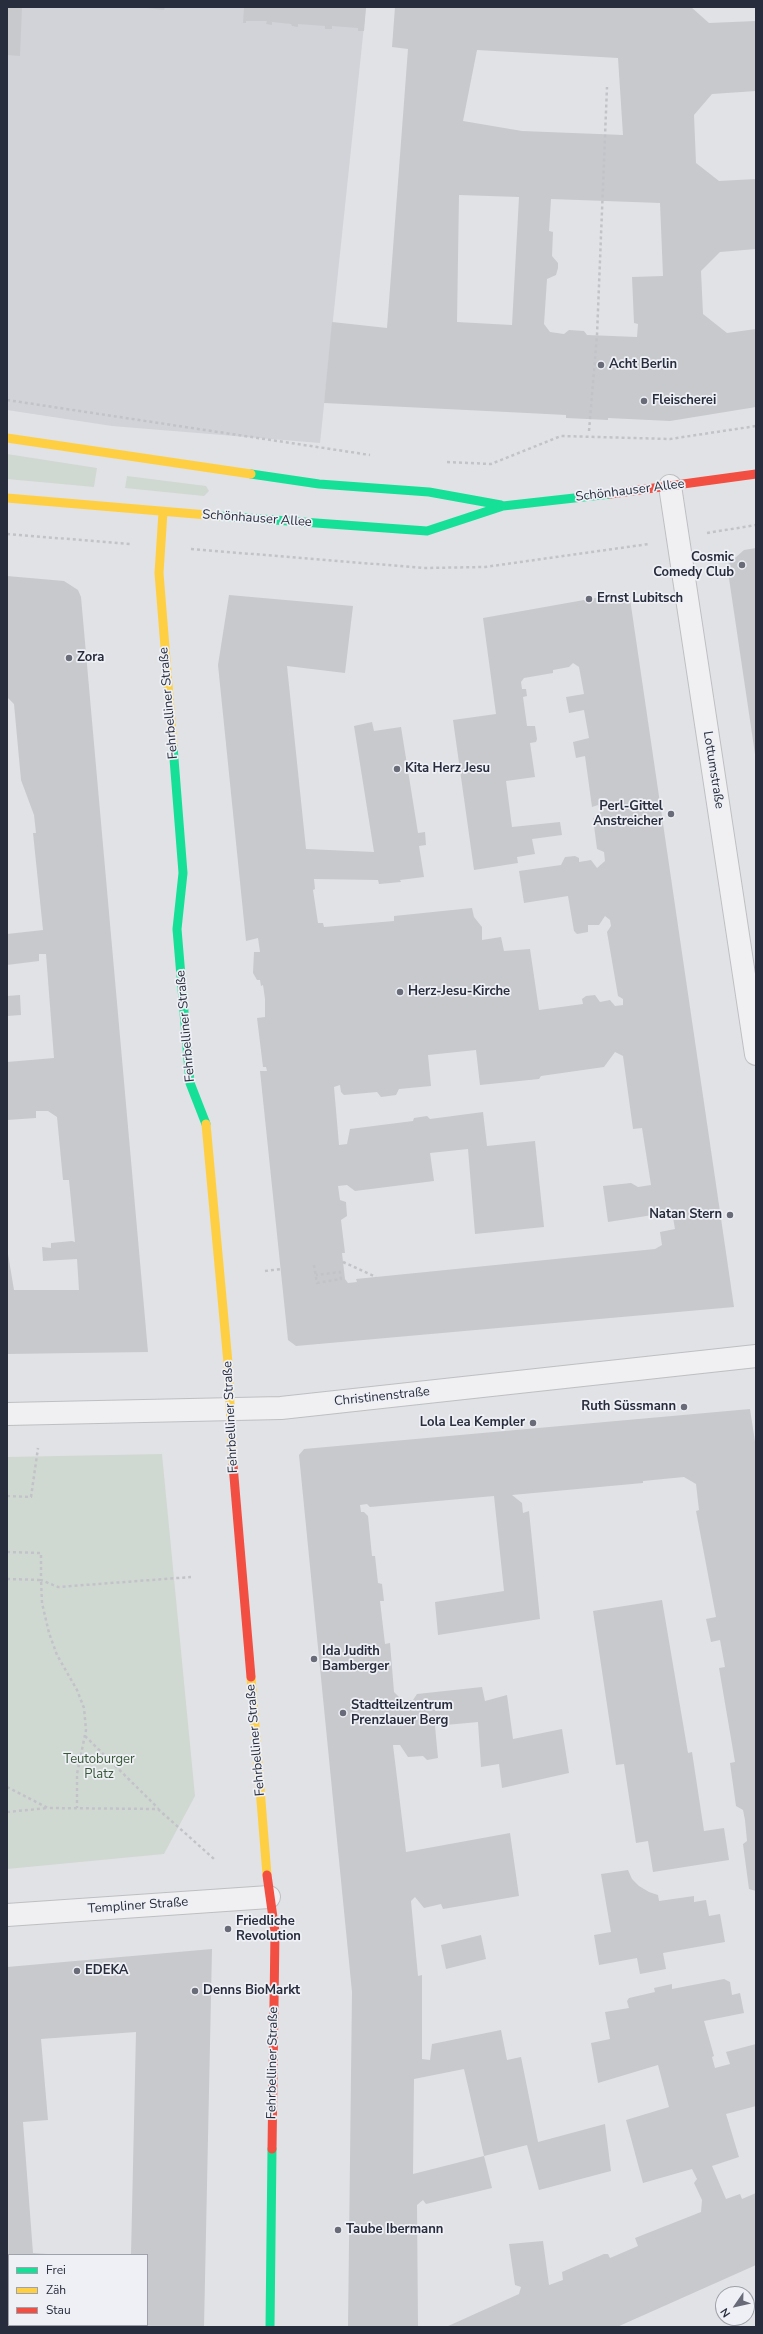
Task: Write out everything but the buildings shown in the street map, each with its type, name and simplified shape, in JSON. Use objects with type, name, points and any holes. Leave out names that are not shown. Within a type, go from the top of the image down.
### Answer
[{"type":"street","name":"Schönhauser Allee","points":[[7,438],[319,484],[429,492],[503,506]]},
{"type":"street","name":"Schönhauser Allee","points":[[7,498],[163,512],[427,531],[503,506],[756,474]]},
{"type":"street","name":"Lottumstraße","points":[[670,486],[751,985],[756,1054]]},
{"type":"street","name":"Fehrbelliner Straße","points":[[163,512],[159,573],[183,873],[177,929],[190,1083],[208,1130],[228,1363],[231,1444],[269,1897],[274,1932],[270,2327]]},
{"type":"street","name":"Christinenstraße","points":[[7,1414],[289,1408],[756,1356]]},
{"type":"street","name":"Templiner Straße","points":[[7,1915],[269,1897]]},
{"type":"path","points":[[590,431],[597,335],[607,88]]},
{"type":"path","points":[[7,400],[375,456]]},
{"type":"path","points":[[444,462],[491,464],[561,436],[670,439],[756,426]]},
{"type":"path","points":[[711,533],[756,525]]},
{"type":"path","points":[[7,534],[88,541]]},
{"type":"path","points":[[343,1262],[376,1277]]},
{"type":"path","points":[[314,1265],[317,1283],[341,1279],[340,1272],[316,1275]]},
{"type":"path","points":[[265,1271],[281,1269]]},
{"type":"path","points":[[7,1496],[31,1497],[38,1448]]},
{"type":"path","points":[[7,1552],[41,1553],[42,1603],[49,1633],[57,1655],[77,1690],[84,1708],[85,1735],[77,1774],[78,1808]]},
{"type":"path","points":[[7,1579],[41,1580],[58,1587],[191,1577]]},
{"type":"path","points":[[85,1735],[158,1809],[214,1858]]},
{"type":"path","points":[[7,1787],[48,1808]]},
{"type":"path","points":[[7,1812],[48,1808],[158,1809]]},
{"type":"shaded area","points":[[7,7],[366,7],[320,443],[112,426],[7,410]]},
{"type":"green space","points":[[7,454],[97,468],[94,487],[7,479]]},
{"type":"green space","points":[[127,476],[206,486],[209,491],[204,496],[125,488]]},
{"type":"green space","name":"Teutoburger Platz","points":[[162,1454],[195,1796],[164,1854],[7,1869],[7,1457]]},
{"type":"traffic: fast","points":[[251,474],[319,484],[429,492],[501,505]]},
{"type":"traffic: fast","points":[[219,516],[427,531],[503,506],[610,494]]},
{"type":"traffic: fast","points":[[173,746],[183,873],[177,929],[190,1083],[206,1124]]},
{"type":"traffic: fast","points":[[270,2327],[272,2149]]},
{"type":"traffic: slow","points":[[7,438],[251,474]]},
{"type":"traffic: slow","points":[[7,498],[219,516]]},
{"type":"traffic: slow","points":[[163,512],[159,573],[173,746]]},
{"type":"traffic: slow","points":[[206,1124],[228,1363],[233,1465]]},
{"type":"traffic: slow","points":[[251,1677],[267,1875]]},
{"type":"traffic: jam","points":[[610,494],[756,474]]},
{"type":"traffic: jam","points":[[233,1465],[251,1677]]},
{"type":"traffic: jam","points":[[267,1875],[275,1932],[272,2149]]},
{"type":"place","name":"Acht Berlin","points":[[601,365]]},
{"type":"place","name":"Fleischerei","points":[[644,401]]},
{"type":"place","name":"Cosmic Comedy Club","points":[[742,565]]},
{"type":"place","name":"Ernst Lubitsch","points":[[589,599]]},
{"type":"place","name":"Zora","points":[[69,658]]},
{"type":"place","name":"Kita Herz Jesu","points":[[397,769]]},
{"type":"place","name":"Perl-Gittel Anstreicher","points":[[671,814]]},
{"type":"place","name":"Herz-Jesu-Kirche","points":[[400,992]]},
{"type":"place","name":"Natan Stern","points":[[730,1215]]},
{"type":"place","name":"Ruth Süssmann","points":[[684,1407]]},
{"type":"place","name":"Lola Lea Kempler","points":[[533,1423]]},
{"type":"place","name":"Ida Judith Bamberger","points":[[314,1659]]},
{"type":"place","name":"Stadtteilzentrum Prenzlauer Berg","points":[[343,1713]]},
{"type":"place","name":"Friedliche Revolution","points":[[228,1929]]},
{"type":"place","name":"EDEKA","points":[[77,1971]]},
{"type":"place","name":"Denns BioMarkt","points":[[195,1991]]},
{"type":"place","name":"Taube Ibermann","points":[[338,2230]]}]
